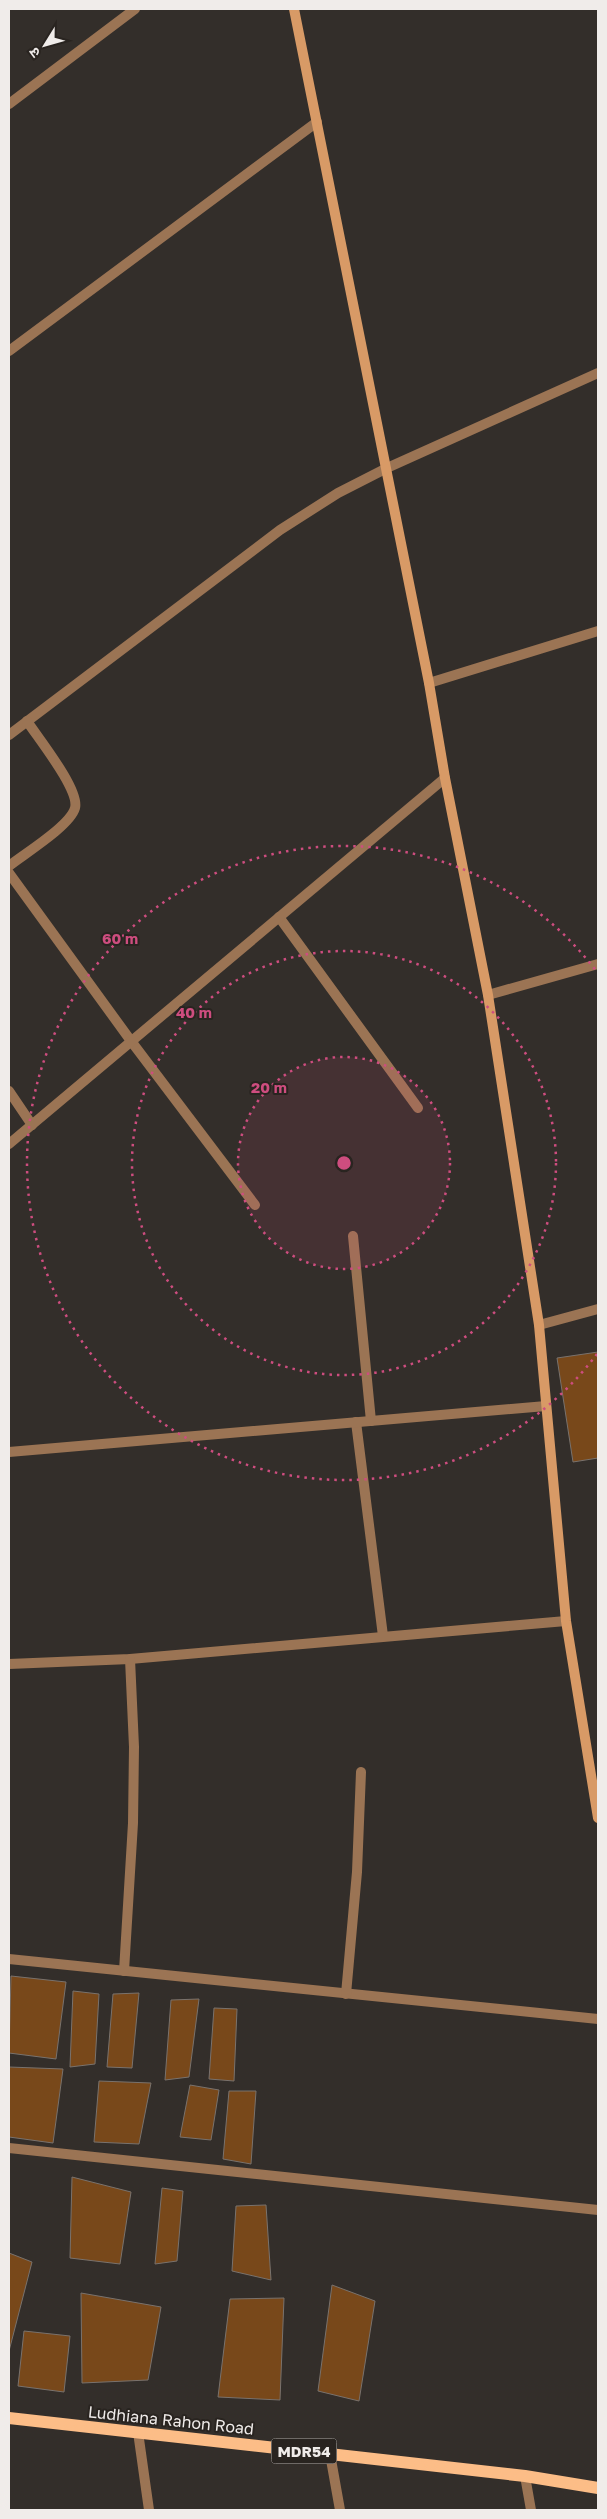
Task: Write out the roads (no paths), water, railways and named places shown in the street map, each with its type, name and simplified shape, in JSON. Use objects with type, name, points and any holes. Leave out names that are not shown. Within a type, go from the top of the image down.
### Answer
[{"type":"main road","name":"Ludhiana Rahon Road","points":[[9,2418],[526,2476],[598,2488]]},
{"type":"street","points":[[9,104],[135,9]]},
{"type":"street","points":[[294,9],[429,683],[445,778],[488,995],[539,1325],[566,1621],[598,1818]]},
{"type":"street","points":[[9,351],[317,122]]},
{"type":"street","points":[[9,735],[280,530],[338,493],[386,468],[598,373]]},
{"type":"street","points":[[429,683],[598,631]]},
{"type":"street","points":[[9,866],[67,820],[75,807],[73,791],[27,721]]},
{"type":"street","points":[[9,1144],[445,778]]},
{"type":"street","points":[[9,873],[131,1041],[255,1205]]},
{"type":"street","points":[[280,917],[418,1108]]},
{"type":"street","points":[[488,995],[598,964]]},
{"type":"street","points":[[9,1092],[32,1125]]},
{"type":"street","points":[[353,1236],[371,1421]]},
{"type":"street","points":[[539,1325],[598,1309]]},
{"type":"street","points":[[9,1452],[546,1406]]},
{"type":"street","points":[[356,1422],[383,1636]]},
{"type":"street","points":[[9,1664],[130,1660],[566,1621]]},
{"type":"street","points":[[124,1971],[133,1824],[134,1747],[130,1660]]},
{"type":"street","points":[[346,1994],[357,1872],[361,1772]]},
{"type":"street","points":[[9,1960],[598,2020]]},
{"type":"street","points":[[9,2148],[598,2210]]},
{"type":"street","points":[[138,2432],[149,2510]]},
{"type":"street","points":[[330,2454],[340,2510]]},
{"type":"street","points":[[526,2476],[531,2510]]}]
